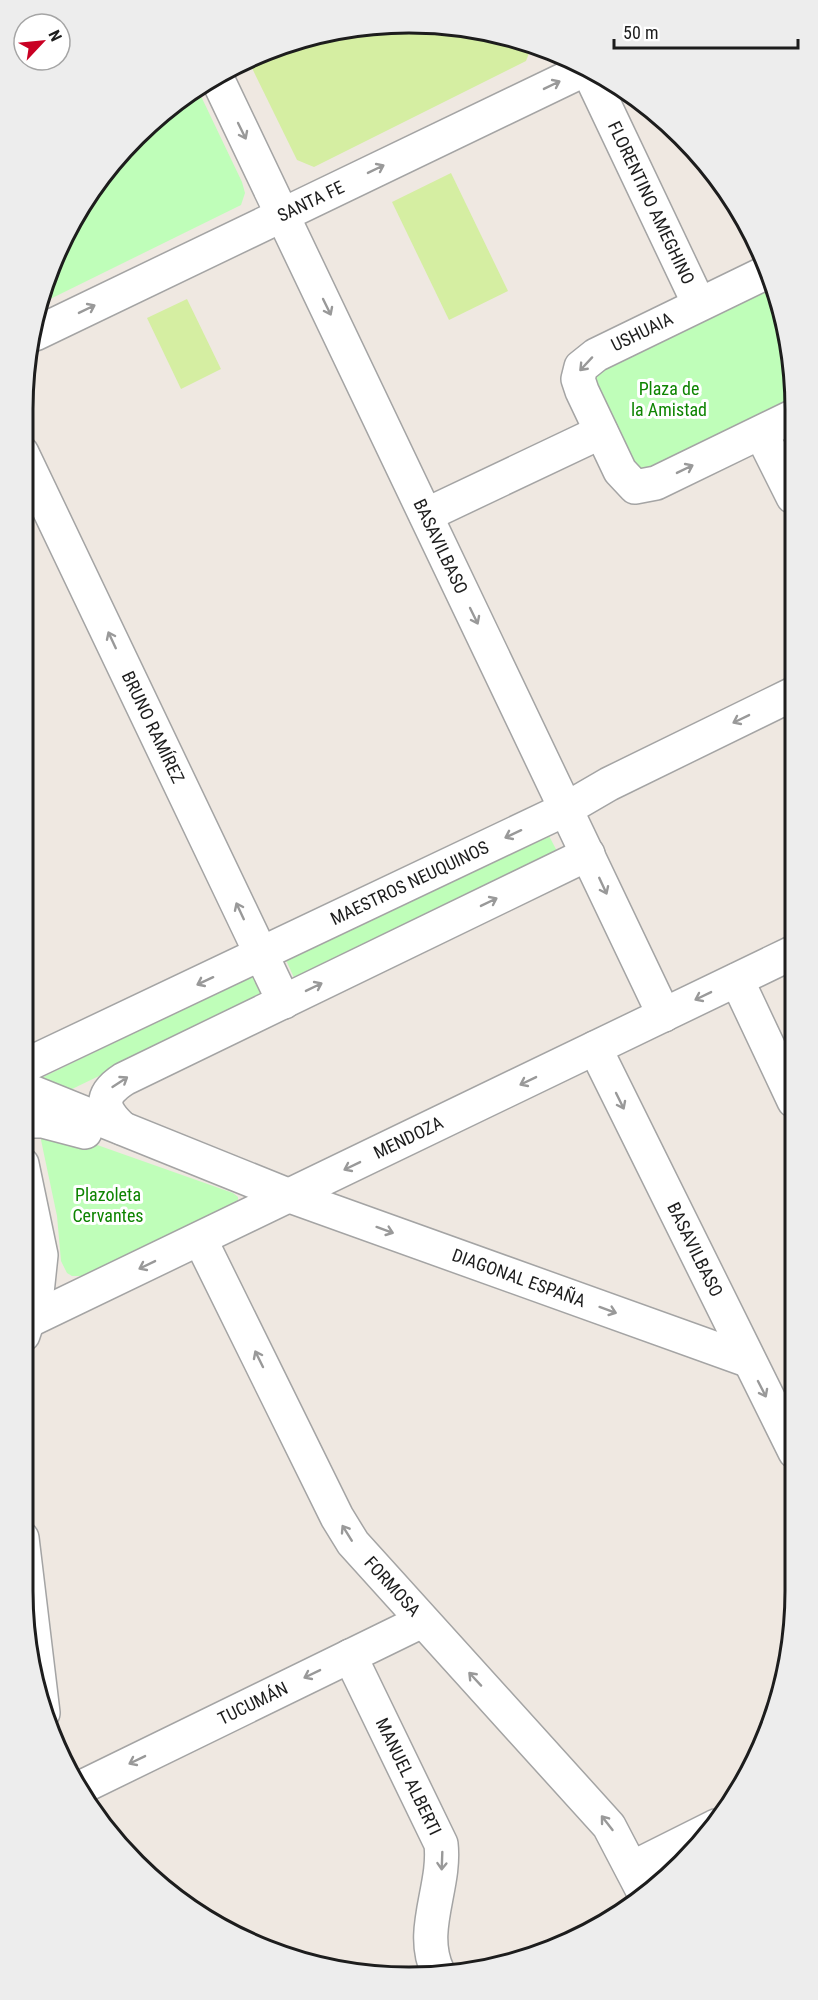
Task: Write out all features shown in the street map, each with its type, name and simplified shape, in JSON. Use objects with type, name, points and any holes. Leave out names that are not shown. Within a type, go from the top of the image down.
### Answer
[{"type":"street","name":"SANTA FE","points":[[41,331],[578,73]]},
{"type":"street","name":"FLORENTINO AMEGHINO","points":[[593,81],[699,304]]},
{"type":"street","name":"BASAVILBASO","points":[[220,84],[664,1015]]},
{"type":"street","name":"USHUAIA","points":[[760,275],[585,362],[579,372],[579,385],[624,477],[635,487],[656,483],[785,420]]},
{"type":"street","points":[[426,515],[601,432]]},
{"type":"street","points":[[761,432],[785,482]]},
{"type":"street","name":"BRUNO RAMÍREZ","points":[[33,476],[284,1002]]},
{"type":"street","name":"MAESTROS NEUQUINOS","points":[[33,1062],[566,808],[609,784],[785,698]]},
{"type":"street","points":[[122,1128],[108,1113],[105,1102],[107,1093],[115,1085],[588,854]]},
{"type":"street","name":"MENDOZA","points":[[33,1323],[93,1290],[785,956]]},
{"type":"street","points":[[737,980],[785,1082]]},
{"type":"street","name":"BASAVILBASO","points":[[595,1048],[747,1360],[785,1430]]},
{"type":"street","name":"DIAGONAL ESPAÑA","points":[[33,1092],[290,1196],[747,1360]]},
{"type":"street","name":"DIAGONAL ESPAÑA","points":[[33,1122],[56,1123],[290,1196]]},
{"type":"street","points":[[33,1217],[41,1256],[47,1269],[61,1286],[80,1292],[93,1290]]},
{"type":"street","name":"FORMOSA","points":[[200,1239],[343,1528],[363,1557],[609,1826],[638,1880]]},
{"type":"street","points":[[33,1304],[37,1293],[41,1256]]},
{"type":"street","name":"TUCUMÁN","points":[[87,1785],[422,1621]]},
{"type":"street","name":"MANUEL ALBERTI","points":[[350,1656],[441,1844],[443,1860],[430,1943],[436,1966]]},
{"type":"street","points":[[638,1880],[682,1849]]},
{"type":"green space","points":[[384,34],[458,36],[529,53],[526,61],[314,167],[297,160],[252,68],[312,46],[360,36]]},
{"type":"green space","points":[[201,96],[242,182],[245,193],[241,205],[50,299],[72,243],[96,200],[143,143]]},
{"type":"green space","points":[[451,173],[508,291],[449,320],[392,202]]},
{"type":"green space","name":"Plaza de la Amistad","points":[[765,288],[778,336],[785,407],[655,471],[637,471],[594,385],[596,371]]},
{"type":"green space","points":[[187,299],[221,369],[181,389],[147,318]]},
{"type":"green space","points":[[548,834],[558,853],[295,980],[286,960]]},
{"type":"green space","points":[[252,976],[262,997],[68,1091],[37,1080]]},
{"type":"green space","name":"Plazoleta Cervantes","points":[[52,1129],[233,1193],[238,1197],[238,1204],[233,1209],[84,1276],[72,1276],[67,1273],[61,1261],[57,1216],[41,1140],[41,1136]]}]
